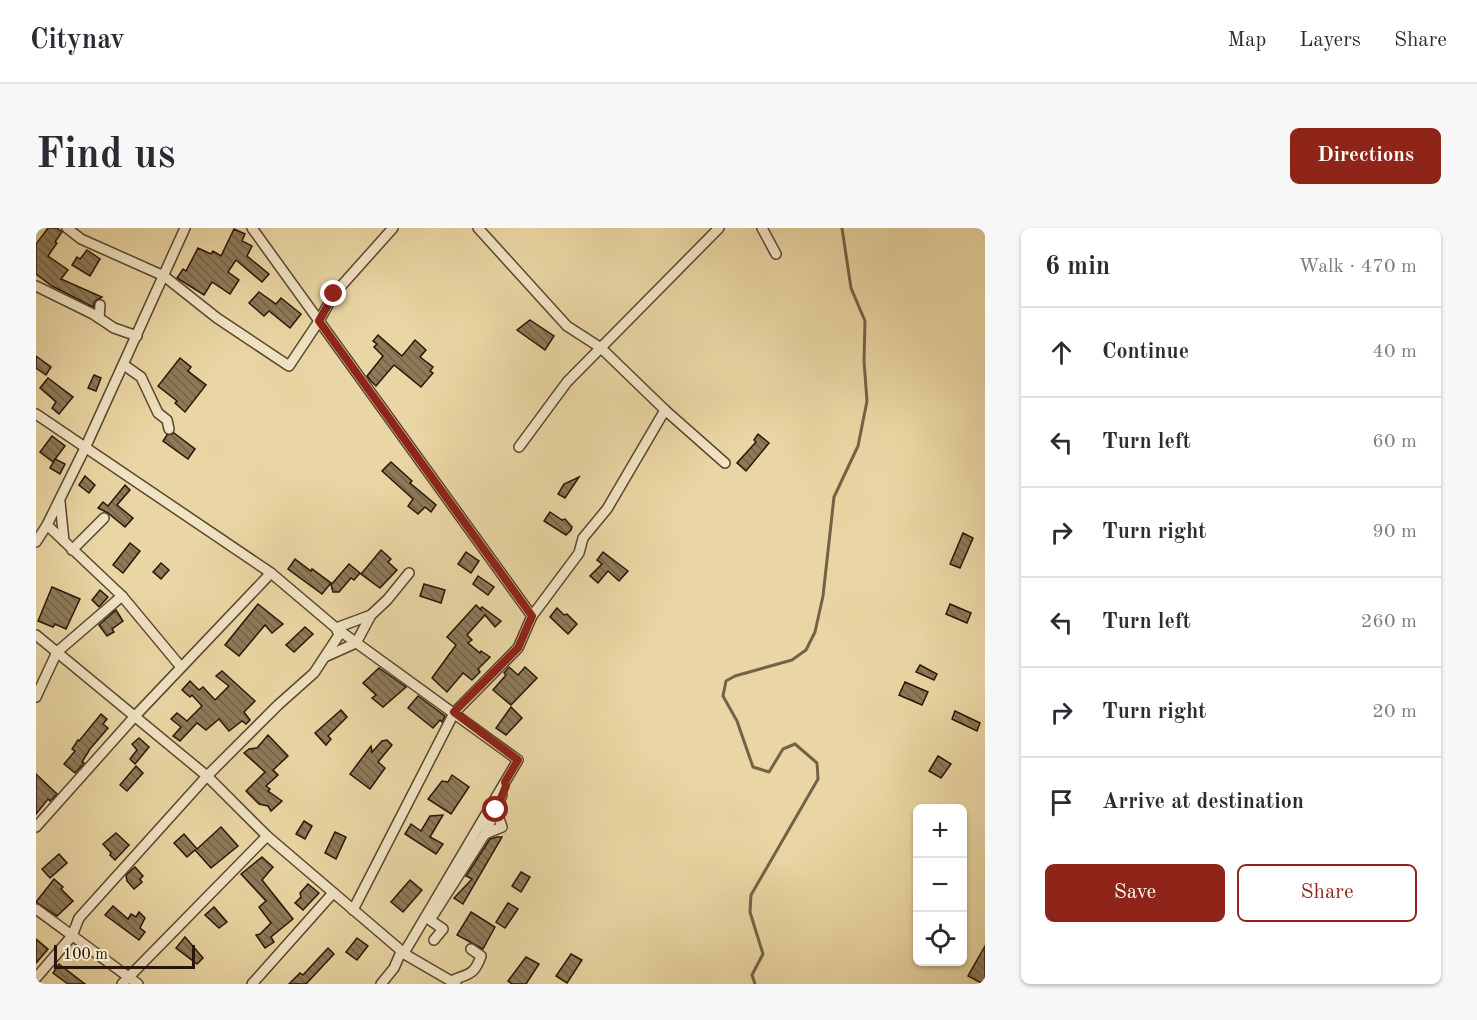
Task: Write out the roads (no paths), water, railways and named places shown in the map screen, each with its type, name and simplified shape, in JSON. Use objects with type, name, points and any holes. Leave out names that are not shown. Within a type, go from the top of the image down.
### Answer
[{"type":"street","points":[[67,228],[81,239],[164,276],[217,318],[289,366],[334,294],[393,228]]},
{"type":"street","points":[[36,542],[60,500],[86,446],[185,228]]},
{"type":"street","points":[[252,228],[532,616]]},
{"type":"street","points":[[478,228],[567,326],[601,348],[665,410],[725,463]]},
{"type":"street","points":[[519,447],[567,382],[719,228]]},
{"type":"street","points":[[762,228],[776,254]]},
{"type":"street","points":[[36,286],[114,328],[137,336]]},
{"type":"street","points":[[99,318],[100,305]]},
{"type":"street","points":[[124,365],[141,377],[159,413],[167,420],[169,429]]},
{"type":"street","points":[[353,910],[454,712],[518,648],[532,616],[579,553],[583,538],[607,509],[665,410]]},
{"type":"street","points":[[36,414],[271,573],[336,628],[518,760],[404,953],[402,952],[394,968],[381,984]]},
{"type":"street","points":[[60,500],[64,541]]},
{"type":"street","points":[[72,550],[104,519]]},
{"type":"street","points":[[46,525],[122,596],[181,668]]},
{"type":"street","points":[[36,827],[136,715],[271,573]]},
{"type":"street","points":[[325,656],[356,643],[371,615],[387,600],[409,573]]},
{"type":"street","points":[[36,697],[57,652],[122,596]]},
{"type":"street","points":[[336,628],[371,615]]},
{"type":"street","points":[[36,978],[72,936],[79,918],[207,776],[278,705],[314,673],[339,635],[336,628]]},
{"type":"street","points":[[39,639],[136,715],[207,776],[267,836],[402,952],[454,983],[476,970],[481,956],[471,949]]},
{"type":"street","points":[[434,940],[443,929],[430,920],[485,834],[506,786],[505,782]]},
{"type":"street","points":[[125,980],[267,836]]},
{"type":"street","points":[[252,984],[333,893]]},
{"type":"street","points":[[36,909],[125,980],[138,984]]},
{"type":"waterway","points":[[755,984],[752,975],[763,954],[750,912],[751,895],[818,779],[817,763],[795,744],[783,749],[769,772],[753,767],[737,721],[723,696],[726,681],[735,676],[792,660],[806,650],[815,632],[823,596],[834,497],[858,446],[867,401],[864,361],[865,321],[851,288],[842,228]]}]
